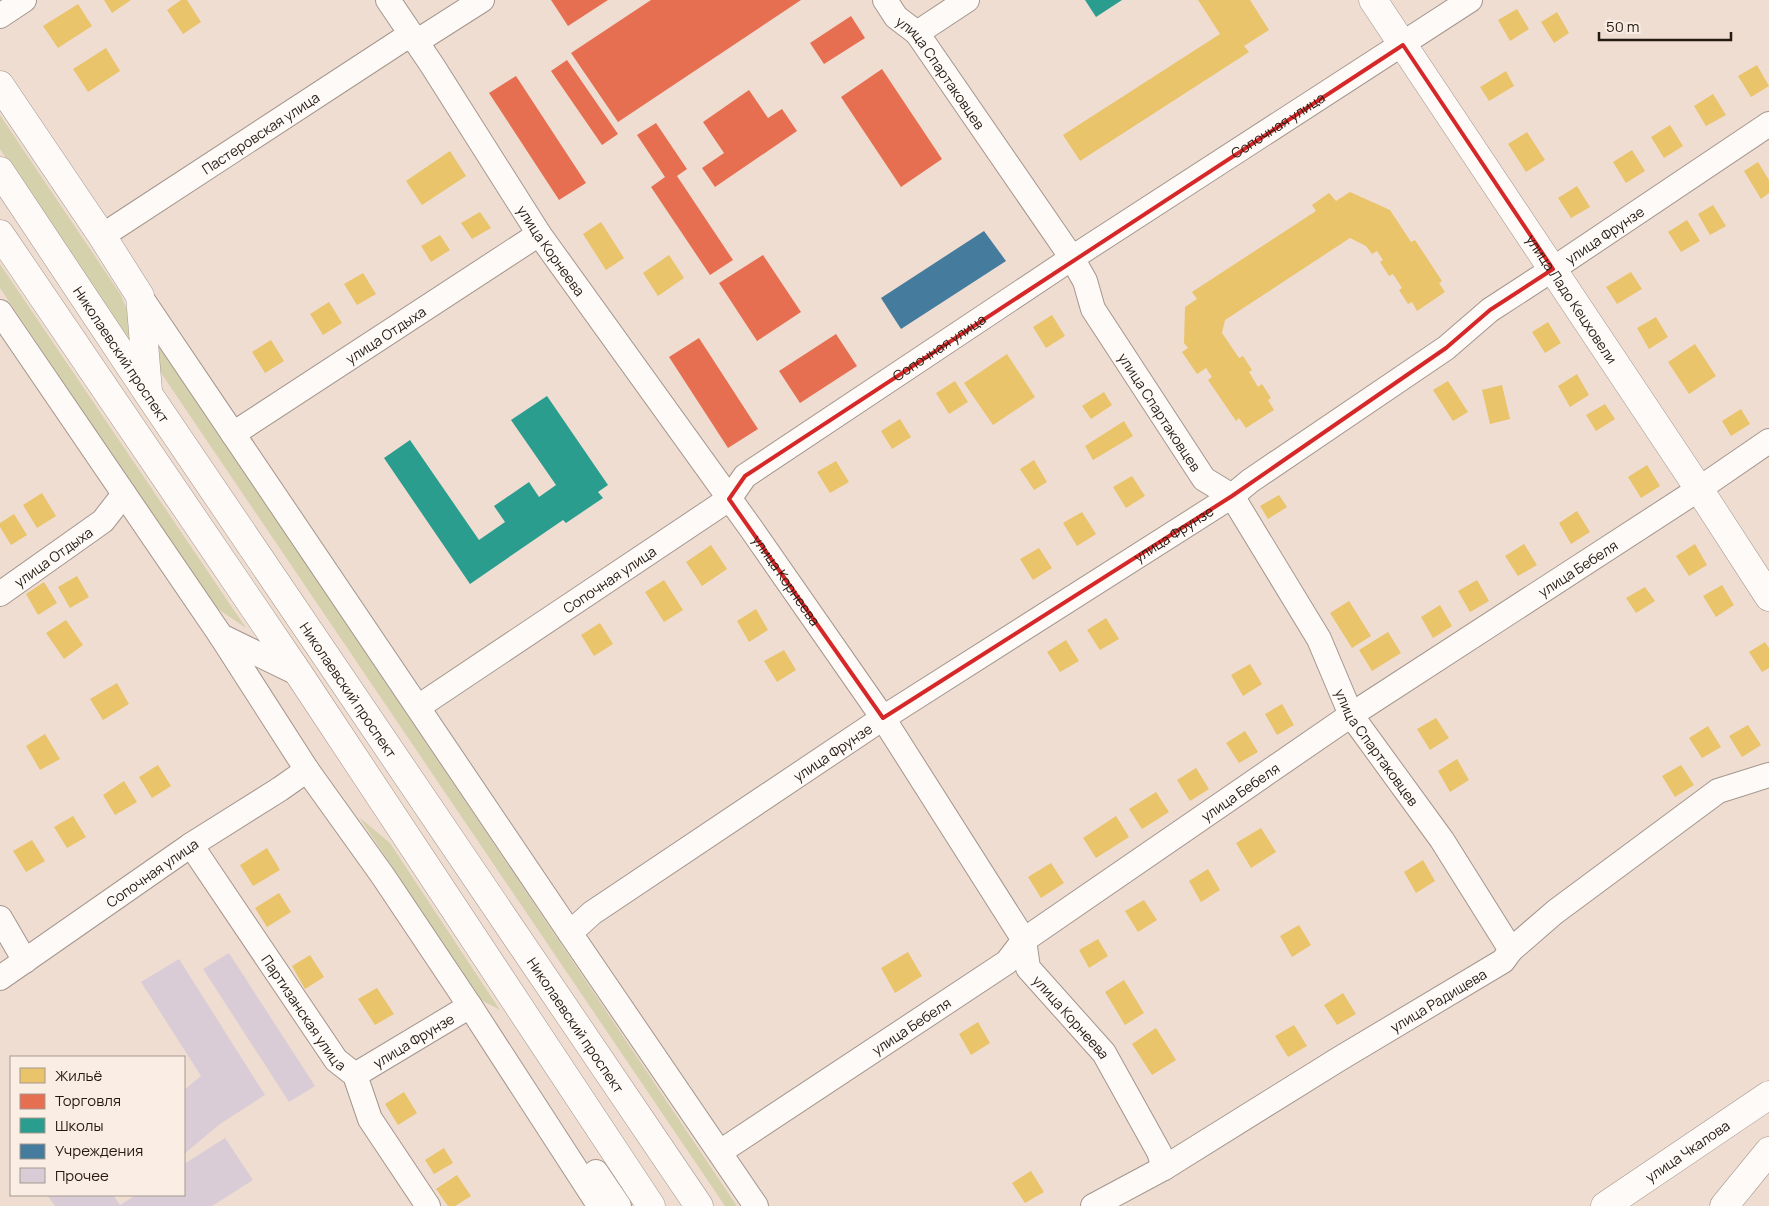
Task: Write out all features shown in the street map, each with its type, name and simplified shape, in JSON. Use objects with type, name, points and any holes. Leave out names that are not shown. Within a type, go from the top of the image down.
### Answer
[{"type":"main road","name":"улица Ладо Кецховели","points":[[1374,0],[1769,597]]},
{"type":"main road","points":[[0,85],[102,236],[140,296],[149,395]]},
{"type":"main road","name":"Николаевский проспект","points":[[0,171],[149,395],[699,1206]]},
{"type":"main road","points":[[0,234],[299,674],[651,1206]]},
{"type":"main road","name":"улица Чкалова","points":[[1605,1206],[1769,1095]]},
{"type":"main road","points":[[1724,1206],[1769,1151]]},
{"type":"street","points":[[0,16],[24,0]]},
{"type":"street","name":"улица Корнеева","points":[[388,0],[539,234],[728,499],[750,526],[883,718],[1024,940],[1028,968],[1104,1053],[1159,1152],[1164,1168]]},
{"type":"street","name":"Пастеровская улица","points":[[102,236],[414,38],[482,0]]},
{"type":"street","name":"улица Спартаковцев","points":[[885,0],[896,17],[917,33],[1072,258],[1085,281],[1092,309],[1204,479],[1232,496],[1319,639],[1350,715],[1442,840],[1512,950]]},
{"type":"street","points":[[917,33],[967,0]]},
{"type":"street","name":"Сопочная улица","points":[[418,707],[728,499],[745,476],[1072,258],[1470,0]]},
{"type":"street","name":"улица Фрунзе","points":[[570,933],[592,913],[883,718],[1232,496],[1250,481],[1446,348],[1490,310],[1769,124]]},
{"type":"street","name":"улица Отдыха","points":[[233,434],[539,234]]},
{"type":"street","points":[[140,296],[756,1206]]},
{"type":"street","points":[[0,312],[221,636],[307,770],[383,876],[470,1006],[597,1202],[597,1206]]},
{"type":"street","name":"улица Бебеля","points":[[720,1152],[1007,962],[1024,940],[1350,715],[1699,489],[1769,441]]},
{"type":"street","name":"улица Отдыха","points":[[0,594],[103,520],[124,494]]},
{"type":"street","points":[[221,636],[299,674]]},
{"type":"street","name":"Сопочная улица","points":[[0,978],[191,845],[307,770]]},
{"type":"street","name":"улица Радищева","points":[[1093,1206],[1164,1168],[1339,1059],[1503,961],[1512,950],[1555,912],[1718,791],[1769,775]]},
{"type":"street","name":"Партизанская улица","points":[[191,845],[336,1060],[355,1075],[370,1119],[428,1206]]},
{"type":"street","points":[[0,918],[25,961]]},
{"type":"street","points":[[470,1006],[516,1050],[619,1206]]},
{"type":"street","name":"улица Фрунзе","points":[[355,1075],[470,1006]]},
{"type":"highlighted area","points":[[1403,45],[1553,269],[1490,310],[1446,348],[1232,496],[883,718],[729,499],[745,476]]},
{"type":"shaded area","points":[[0,115],[121,295],[133,326],[131,350],[0,149]]},
{"type":"shaded area","points":[[0,264],[246,628],[215,607],[0,288]]},
{"type":"shaded area","points":[[159,345],[737,1206],[725,1206],[159,370]]},
{"type":"shaded area","points":[[359,817],[390,843],[500,1010],[481,1000]]},
{"type":"building: Жильё","points":[[104,0],[131,0],[112,13]]},
{"type":"building: Жильё","points":[[181,0],[187,0],[201,22],[183,34],[167,10]]},
{"type":"building: Жильё","points":[[1198,0],[1250,0],[1269,30],[1244,46],[1249,52],[1080,161],[1063,135],[1220,34]]},
{"type":"building: Жильё","points":[[78,4],[92,26],[58,48],[43,26]]},
{"type":"building: Жильё","points":[[1517,9],[1529,29],[1510,41],[1498,20]]},
{"type":"building: Жильё","points":[[1557,12],[1569,33],[1554,43],[1541,22]]},
{"type":"building: Жильё","points":[[106,48],[120,71],[88,92],[73,69]]},
{"type":"building: Жильё","points":[[1757,65],[1769,86],[1751,97],[1738,76]]},
{"type":"building: Жильё","points":[[1506,71],[1514,86],[1489,101],[1480,87]]},
{"type":"building: Жильё","points":[[1713,94],[1726,115],[1706,126],[1694,106]]},
{"type":"building: Жильё","points":[[1670,125],[1683,146],[1664,158],[1651,137]]},
{"type":"building: Жильё","points":[[1527,132],[1545,160],[1526,172],[1508,144]]},
{"type":"building: Жильё","points":[[1632,150],[1645,171],[1626,183],[1613,162]]},
{"type":"building: Жильё","points":[[450,151],[466,176],[422,205],[406,181]]},
{"type":"building: Жильё","points":[[1758,162],[1769,180],[1769,193],[1761,199],[1744,171]]},
{"type":"building: Жильё","points":[[1577,186],[1590,207],[1571,218],[1558,198]]},
{"type":"building: Жильё","points":[[1350,192],[1390,210],[1411,242],[1415,240],[1442,281],[1439,283],[1445,292],[1417,311],[1412,302],[1408,304],[1399,290],[1402,288],[1393,274],[1389,276],[1380,262],[1383,260],[1377,251],[1372,254],[1366,246],[1350,238],[1225,320],[1222,333],[1239,358],[1243,356],[1252,370],[1249,372],[1258,387],[1262,384],[1271,398],[1268,400],[1274,410],[1246,428],[1239,418],[1236,421],[1208,380],[1212,377],[1206,368],[1197,374],[1182,352],[1188,348],[1184,343],[1185,307],[1197,299],[1192,292],[1316,211],[1312,205],[1329,193],[1336,201]]},
{"type":"building: Жильё","points":[[1713,205],[1726,226],[1710,235],[1698,214]]},
{"type":"building: Жильё","points":[[480,212],[491,228],[472,239],[461,223]]},
{"type":"building: Жильё","points":[[1687,220],[1700,241],[1681,252],[1668,232]]},
{"type":"building: Жильё","points":[[601,222],[624,258],[606,270],[583,234]]},
{"type":"building: Жильё","points":[[440,235],[450,250],[431,262],[421,246]]},
{"type":"building: Жильё","points":[[669,255],[684,278],[658,296],[643,273]]},
{"type":"building: Жильё","points":[[1631,272],[1642,289],[1617,304],[1606,287]]},
{"type":"building: Жильё","points":[[363,273],[376,294],[357,305],[344,284]]},
{"type":"building: Жильё","points":[[329,302],[342,323],[323,335],[310,314]]},
{"type":"building: Жильё","points":[[1052,315],[1065,336],[1046,348],[1033,327]]},
{"type":"building: Жильё","points":[[1656,317],[1668,337],[1649,349],[1637,328]]},
{"type":"building: Жильё","points":[[1548,322],[1561,343],[1545,353],[1532,332]]},
{"type":"building: Жильё","points":[[271,340],[284,361],[265,373],[252,352]]},
{"type":"building: Жильё","points":[[1695,344],[1716,376],[1689,394],[1668,362]]},
{"type":"building: Жильё","points":[[1007,354],[1035,397],[993,425],[964,383]]},
{"type":"building: Жильё","points":[[1577,374],[1589,395],[1570,407],[1558,386]]},
{"type":"building: Жильё","points":[[955,381],[968,402],[949,414],[936,393]]},
{"type":"building: Жильё","points":[[1448,381],[1468,412],[1453,421],[1433,390]]},
{"type":"building: Жильё","points":[[1502,385],[1510,419],[1490,424],[1482,390]]},
{"type":"building: Жильё","points":[[1104,392],[1112,405],[1091,419],[1082,406]]},
{"type":"building: Жильё","points":[[1605,404],[1615,419],[1596,431],[1586,415]]},
{"type":"building: Жильё","points":[[1741,409],[1750,424],[1731,436],[1722,421]]},
{"type":"building: Жильё","points":[[900,419],[911,437],[892,449],[881,431]]},
{"type":"building: Жильё","points":[[1124,421],[1133,436],[1093,460],[1085,446]]},
{"type":"building: Жильё","points":[[1034,460],[1047,482],[1034,490],[1020,469]]},
{"type":"building: Жильё","points":[[836,461],[849,482],[830,493],[817,472]]},
{"type":"building: Жильё","points":[[1647,465],[1660,486],[1641,498],[1628,477]]},
{"type":"building: Жильё","points":[[1132,476],[1145,496],[1126,508],[1113,487]]},
{"type":"building: Жильё","points":[[42,493],[56,516],[37,528],[23,505]]},
{"type":"building: Жильё","points":[[1279,495],[1287,507],[1268,519],[1260,506]]},
{"type":"building: Жильё","points":[[1577,511],[1590,532],[1571,544],[1559,523]]},
{"type":"building: Жильё","points":[[1082,512],[1096,534],[1077,546],[1063,523]]},
{"type":"building: Жильё","points":[[14,514],[27,535],[11,545],[0,527],[0,523]]},
{"type":"building: Жильё","points":[[1524,544],[1537,565],[1518,576],[1505,556]]},
{"type":"building: Жильё","points":[[1695,544],[1707,565],[1689,576],[1676,556]]},
{"type":"building: Жильё","points":[[711,545],[727,569],[702,586],[686,562]]},
{"type":"building: Жильё","points":[[1039,548],[1052,568],[1033,580],[1020,559]]},
{"type":"building: Жильё","points":[[77,576],[89,597],[70,608],[58,587]]},
{"type":"building: Жильё","points":[[664,580],[683,610],[664,622],[645,592]]},
{"type":"building: Жильё","points":[[1477,580],[1489,601],[1470,612],[1458,591]]},
{"type":"building: Жильё","points":[[44,582],[57,603],[38,615],[26,594]]},
{"type":"building: Жильё","points":[[1722,585],[1734,605],[1716,617],[1703,596]]},
{"type":"building: Жильё","points":[[1645,587],[1655,601],[1636,613],[1626,598]]},
{"type":"building: Жильё","points":[[1349,601],[1371,636],[1352,648],[1330,613]]},
{"type":"building: Жильё","points":[[1440,605],[1452,626],[1433,638],[1421,617]]},
{"type":"building: Жильё","points":[[756,609],[768,630],[749,642],[737,621]]},
{"type":"building: Жильё","points":[[1106,618],[1119,639],[1100,650],[1087,630]]},
{"type":"building: Жильё","points":[[66,620],[83,645],[64,659],[46,633]]},
{"type":"building: Жильё","points":[[600,623],[613,644],[594,656],[581,635]]},
{"type":"building: Жильё","points":[[1388,632],[1401,653],[1372,671],[1359,650]]},
{"type":"building: Жильё","points":[[1066,640],[1079,661],[1060,672],[1047,652]]},
{"type":"building: Жильё","points":[[1765,642],[1769,648],[1769,668],[1762,672],[1749,652]]},
{"type":"building: Жильё","points":[[784,650],[796,670],[777,682],[764,661]]},
{"type":"building: Жильё","points":[[1250,664],[1262,684],[1243,696],[1231,675]]},
{"type":"building: Жильё","points":[[117,683],[129,704],[103,720],[90,699]]},
{"type":"building: Жильё","points":[[1282,704],[1294,725],[1277,735],[1265,714]]},
{"type":"building: Жильё","points":[[1436,718],[1449,738],[1430,750],[1417,729]]},
{"type":"building: Жильё","points":[[1748,725],[1761,745],[1742,757],[1729,736]]},
{"type":"building: Жильё","points":[[1708,726],[1721,747],[1702,758],[1689,738]]},
{"type":"building: Жильё","points":[[1245,731],[1258,752],[1239,763],[1226,743]]},
{"type":"building: Жильё","points":[[45,734],[60,759],[40,770],[26,746]]},
{"type":"building: Жильё","points":[[1457,759],[1469,780],[1450,792],[1438,771]]},
{"type":"building: Жильё","points":[[158,765],[171,786],[152,798],[139,777]]},
{"type":"building: Жильё","points":[[1681,765],[1694,785],[1675,797],[1662,776]]},
{"type":"building: Жильё","points":[[1196,768],[1209,789],[1190,801],[1177,780]]},
{"type":"building: Жильё","points":[[124,781],[137,802],[115,815],[103,795]]},
{"type":"building: Жильё","points":[[1156,792],[1169,812],[1142,829],[1129,809]]},
{"type":"building: Жильё","points":[[73,816],[86,837],[67,848],[54,827]]},
{"type":"building: Жильё","points":[[1116,816],[1129,837],[1096,858],[1083,838]]},
{"type":"building: Жильё","points":[[1261,828],[1276,852],[1251,868],[1236,843]]},
{"type":"building: Жильё","points":[[32,840],[45,861],[26,872],[13,851]]},
{"type":"building: Жильё","points":[[267,848],[280,870],[253,886],[240,865]]},
{"type":"building: Жильё","points":[[1423,860],[1435,881],[1416,893],[1404,872]]},
{"type":"building: Жильё","points":[[1051,863],[1064,883],[1041,898],[1028,877]]},
{"type":"building: Жильё","points":[[1208,869],[1220,890],[1201,902],[1189,881]]},
{"type":"building: Жильё","points":[[279,893],[291,912],[267,927],[255,908]]},
{"type":"building: Жильё","points":[[1144,900],[1157,920],[1138,932],[1125,911]]},
{"type":"building: Жильё","points":[[1299,925],[1311,945],[1292,957],[1280,936]]},
{"type":"building: Жильё","points":[[1098,939],[1108,956],[1089,968],[1079,950]]},
{"type":"building: Жильё","points":[[908,952],[922,976],[895,993],[881,968]]},
{"type":"building: Жильё","points":[[310,955],[324,977],[305,989],[292,966]]},
{"type":"building: Жильё","points":[[1124,980],[1144,1013],[1125,1025],[1105,992]]},
{"type":"building: Жильё","points":[[377,988],[394,1014],[375,1025],[358,999]]},
{"type":"building: Жильё","points":[[1343,993],[1356,1014],[1337,1025],[1324,1005]]},
{"type":"building: Жильё","points":[[978,1022],[990,1043],[971,1055],[959,1034]]},
{"type":"building: Жильё","points":[[1294,1025],[1307,1046],[1288,1057],[1275,1036]]},
{"type":"building: Жильё","points":[[1156,1028],[1176,1060],[1152,1075],[1132,1044]]},
{"type":"building: Жильё","points":[[404,1092],[417,1113],[398,1125],[385,1104]]},
{"type":"building: Жильё","points":[[444,1148],[453,1163],[434,1174],[425,1160]]},
{"type":"building: Жильё","points":[[1031,1171],[1044,1192],[1025,1203],[1012,1183]]},
{"type":"building: Жильё","points":[[457,1175],[471,1196],[455,1206],[448,1206],[436,1189]]},
{"type":"building: Торговля","points":[[551,0],[608,0],[568,26]]},
{"type":"building: Торговля","points":[[651,0],[801,0],[618,122],[571,53]]},
{"type":"building: Торговля","points":[[851,16],[865,38],[824,64],[810,43]]},
{"type":"building: Торговля","points":[[567,60],[618,134],[602,145],[551,71]]},
{"type":"building: Торговля","points":[[882,69],[942,159],[901,187],[841,97]]},
{"type":"building: Торговля","points":[[516,76],[586,183],[559,200],[489,93]]},
{"type":"building: Торговля","points":[[749,90],[768,118],[782,109],[797,131],[715,187],[702,168],[724,153],[703,122]]},
{"type":"building: Торговля","points":[[656,123],[687,169],[677,176],[733,260],[710,275],[651,187],[665,177],[637,135]]},
{"type":"building: Торговля","points":[[763,255],[801,312],[757,341],[719,283]]},
{"type":"building: Торговля","points":[[836,334],[857,366],[800,403],[779,371]]},
{"type":"building: Торговля","points":[[699,338],[758,429],[728,448],[669,357]]},
{"type":"building: Школы","points":[[1085,0],[1122,0],[1096,17]]},
{"type":"building: Школы","points":[[547,396],[608,485],[598,492],[603,498],[566,523],[563,520],[470,584],[384,458],[410,440],[479,540],[505,522],[494,506],[529,482],[539,497],[556,485],[511,420]]},
{"type":"building: Учреждения","points":[[984,231],[1006,261],[901,329],[881,298]]},
{"type":"building: Прочее","points":[[229,953],[315,1086],[289,1102],[203,969]]},
{"type":"building: Прочее","points":[[179,959],[265,1095],[220,1124],[185,1153],[185,1089],[201,1076],[141,982]]},
{"type":"building: Прочее","points":[[225,1138],[253,1180],[212,1206],[55,1206],[48,1196],[114,1196],[120,1205],[134,1196],[185,1196],[185,1163]]}]
